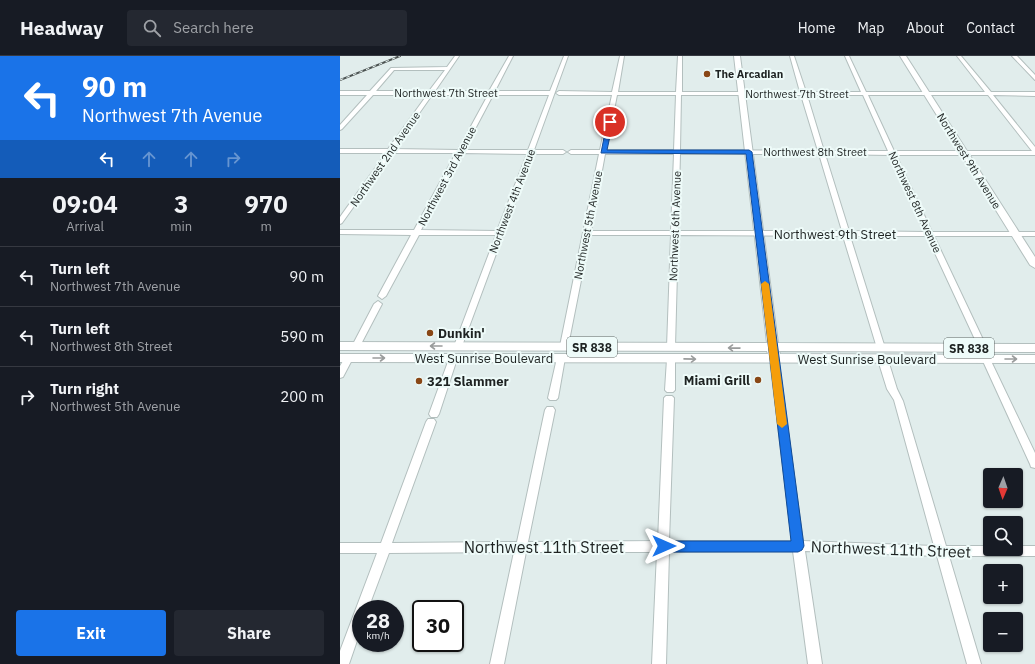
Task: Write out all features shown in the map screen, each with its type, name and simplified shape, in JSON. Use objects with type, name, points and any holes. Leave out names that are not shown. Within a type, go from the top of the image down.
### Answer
[{"type":"main road","points":[[737,56],[774,354]]},
{"type":"main road","name":"Northwest 9th Avenue","points":[[903,56],[1035,265]]},
{"type":"main road","name":"West Sunrise Boulevard","points":[[340,346],[564,346],[671,353]]},
{"type":"main road","points":[[540,358],[560,352],[564,346]]},
{"type":"main road","name":"West Sunrise Boulevard","points":[[344,358],[561,358],[671,353],[984,353],[1035,348]]},
{"type":"main road","name":"West Sunrise Boulevard","points":[[984,353],[1035,359]]},
{"type":"street","name":"Northwest 2nd Avenue","points":[[340,222],[457,56]]},
{"type":"street","name":"Northwest 3rd Avenue","points":[[382,296],[511,56]]},
{"type":"street","name":"Northwest 4th Avenue","points":[[458,346],[531,152],[556,93],[566,56]]},
{"type":"street","name":"Northwest 5th Avenue","points":[[564,346],[616,94],[622,56]]},
{"type":"street","name":"Northwest 6th Avenue","points":[[659,664],[670,394],[680,56]]},
{"type":"street","points":[[792,56],[892,389],[897,399],[974,664]]},
{"type":"street","name":"Northwest 8th Avenue","points":[[847,56],[1035,464]]},
{"type":"street","points":[[959,56],[1035,152]]},
{"type":"street","points":[[1014,56],[1035,78]]},
{"type":"street","points":[[340,128],[393,69],[448,68]]},
{"type":"street","name":"Northwest 7th Street","points":[[340,93],[1035,94]]},
{"type":"street","points":[[340,151],[563,152]]},
{"type":"street","name":"Northwest 8th Street","points":[[571,152],[1035,152]]},
{"type":"street","points":[[340,232],[500,233]]},
{"type":"street","name":"Northwest 9th Street","points":[[587,233],[1035,234]]},
{"type":"street","points":[[356,346],[378,304]]},
{"type":"street","points":[[774,354],[798,546],[815,664]]},
{"type":"street","points":[[340,375],[344,358]]},
{"type":"street","points":[[553,398],[561,358]]},
{"type":"street","points":[[365,600],[454,359]]},
{"type":"street","points":[[497,664],[550,410]]},
{"type":"street","name":"Northwest 11th Street","points":[[340,548],[522,546],[798,546],[940,551],[1035,551]]},
{"type":"street","points":[[342,664],[352,636]]},
{"type":"railway","points":[[340,80],[400,56]]},
{"type":"slow traffic","points":[[765,284],[782,424]]},
{"type":"place","name":"The Arcadian","points":[[707,74]]},
{"type":"place","name":"Dunkin'","points":[[430,333]]},
{"type":"place","name":"Miami Grill","points":[[758,380]]},
{"type":"place","name":"321 Slammer","points":[[419,381]]},
{"type":"route","points":[[610,122],[603,152],[749,152],[798,546],[664,546]]}]
